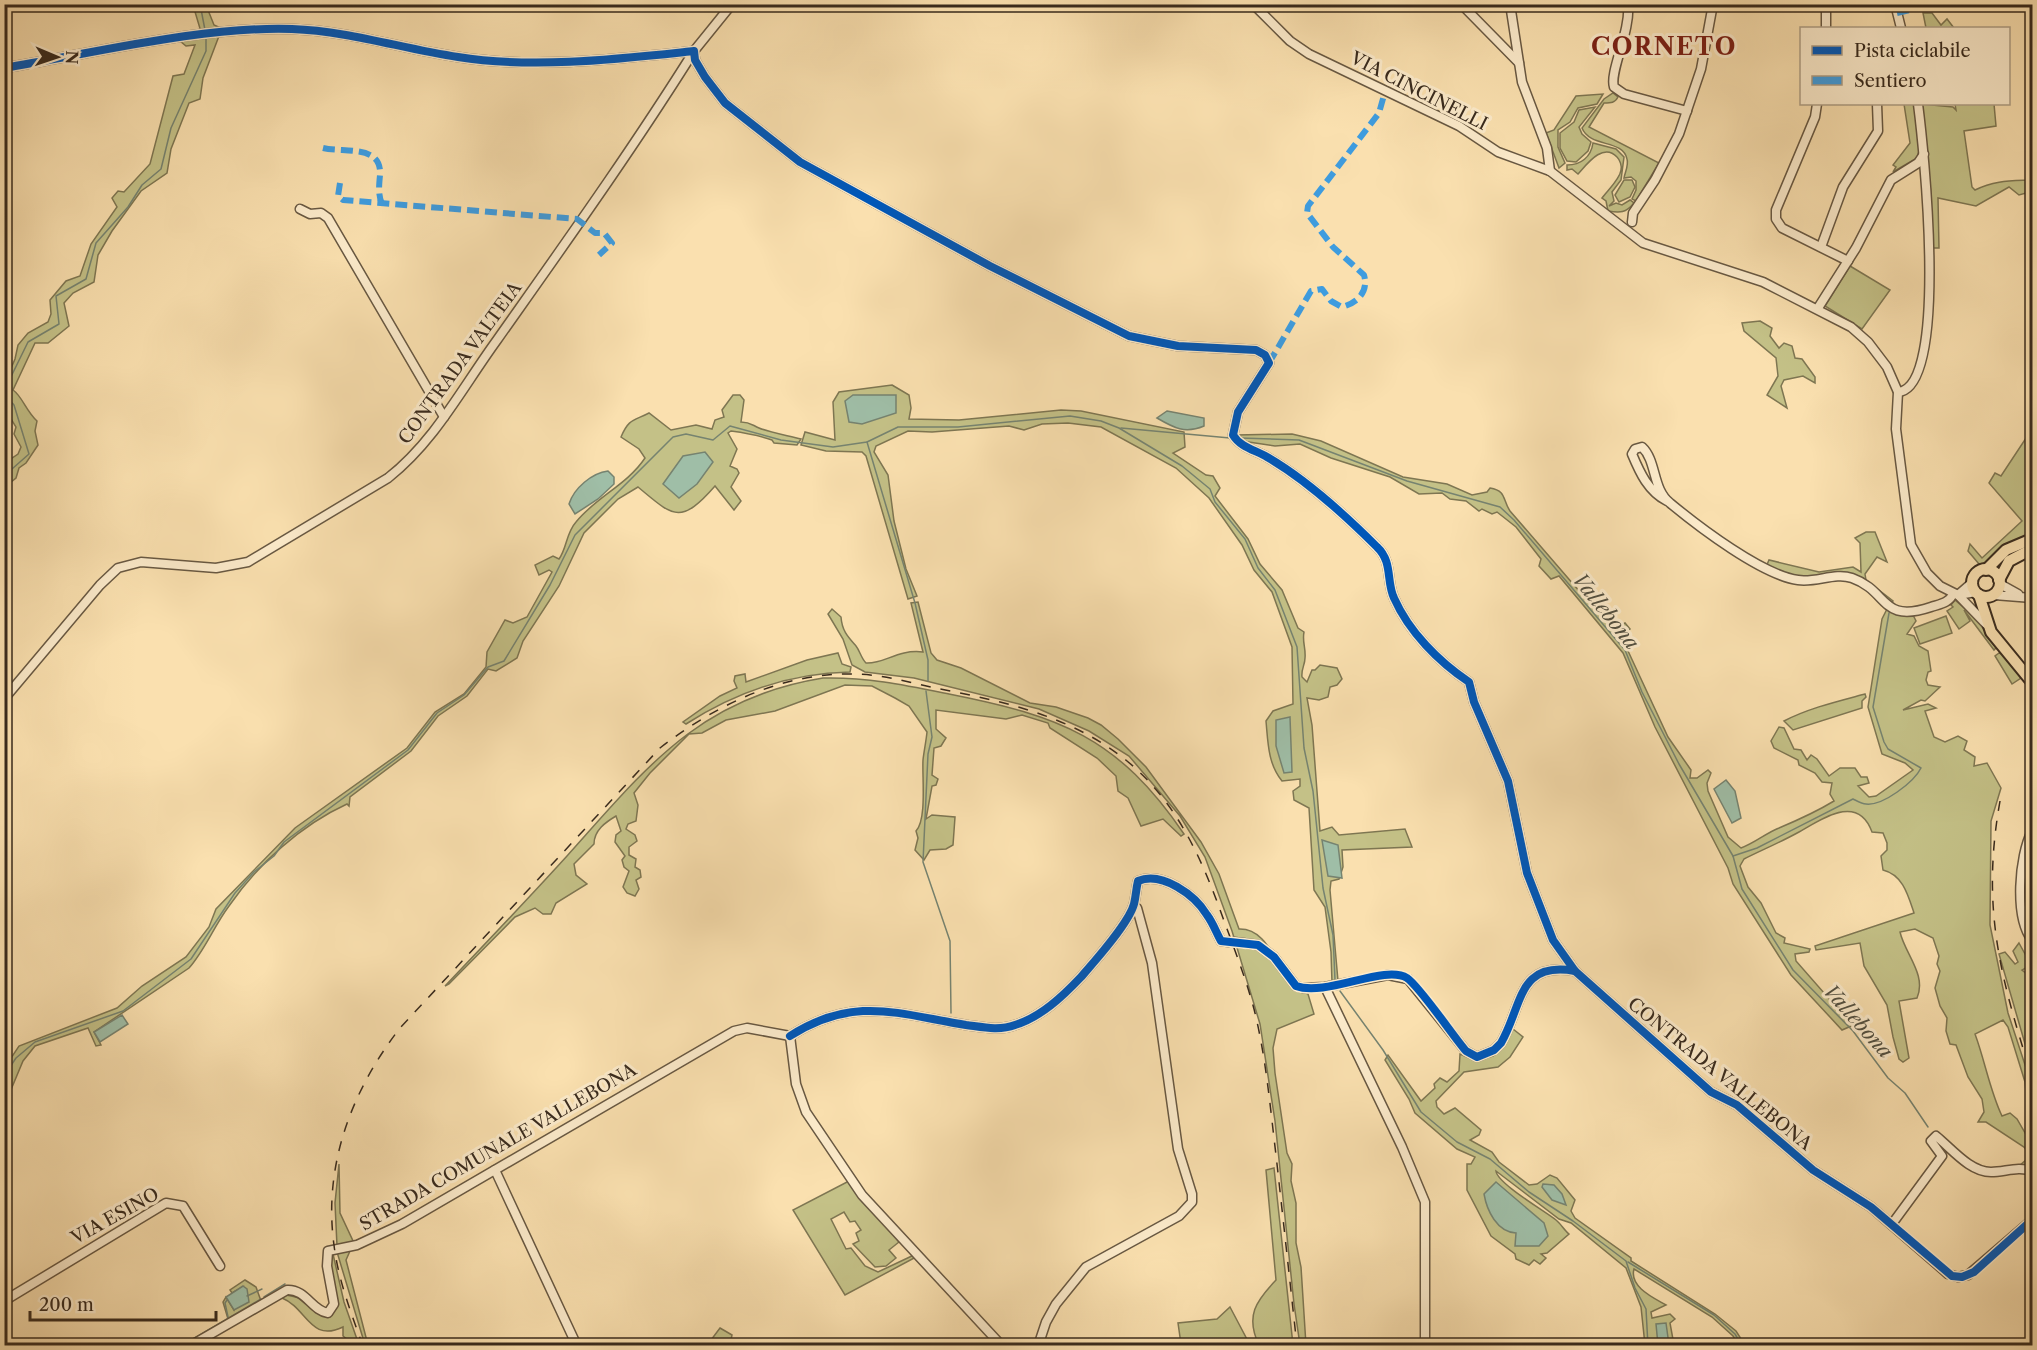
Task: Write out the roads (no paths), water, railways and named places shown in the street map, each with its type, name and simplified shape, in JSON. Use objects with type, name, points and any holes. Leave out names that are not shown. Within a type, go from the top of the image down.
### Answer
[{"type":"main road","points":[[2032,538],[2006,550],[1986,570],[1978,573],[1976,590],[1986,624],[2032,682]]},
{"type":"main road","points":[[1997,637],[1988,612],[1992,596],[2009,561],[2032,549]]},
{"type":"main road","points":[[1986,570],[1994,572],[2000,582]]},
{"type":"main road","points":[[1976,590],[1992,596]]},
{"type":"street","name":"CONTRADA VALTEIA","points":[[4,699],[100,585],[118,568],[141,562],[216,568],[249,562],[388,478],[423,447],[470,382],[694,51],[732,4]]},
{"type":"street","name":"VIA CINCINELLI","points":[[1253,4],[1290,41],[1310,54],[1459,126],[1498,152],[1550,171],[1607,217],[1627,221]]},
{"type":"street","points":[[1461,4],[1519,63]]},
{"type":"street","points":[[1510,4],[1526,96],[1547,148],[1550,171]]},
{"type":"street","points":[[1628,4],[1627,33],[1613,77],[1614,87],[1624,94],[1686,111]]},
{"type":"street","points":[[1713,4],[1701,69],[1669,154],[1627,221],[1643,243],[1764,282],[1851,327],[1868,342],[1887,367],[1898,392],[1896,429],[1911,545],[1927,573],[1940,586],[1956,594],[1986,624]]},
{"type":"street","points":[[1826,4],[1826,27]]},
{"type":"street","points":[[1895,4],[1901,27]]},
{"type":"street","points":[[4,68],[192,36],[308,30],[481,60],[611,60],[694,51]]},
{"type":"street","name":"CONTRADA VALLEBONA","points":[[694,51],[695,60],[705,77],[725,103],[800,162],[990,266],[1129,336],[1178,346],[1256,350],[1265,355],[1269,363],[1238,412],[1235,438],[1288,469],[1380,549],[1390,571],[1392,596],[1401,610],[1443,664],[1469,682],[1474,702],[1508,780],[1527,873],[1553,940],[1575,971],[1711,1092],[1737,1105],[1813,1170],[1871,1207],[1942,1269],[1958,1277],[1974,1272],[2032,1220]]},
{"type":"street","points":[[1817,105],[1815,117],[1775,215],[1782,228],[1848,261]]},
{"type":"street","points":[[1821,247],[1844,187],[1878,131],[1880,121],[1877,105]]},
{"type":"street","points":[[1898,392],[1908,389],[1913,382],[1923,359],[1928,332],[1926,173],[1918,105]]},
{"type":"street","points":[[1818,308],[1848,261],[1891,180],[1911,168],[1924,154]]},
{"type":"street","points":[[1911,168],[1918,168],[1926,173]]},
{"type":"street","points":[[300,208],[310,214],[321,213],[328,218],[444,417]]},
{"type":"street","points":[[1667,501],[1657,485],[1647,452],[1642,447],[1635,449],[1632,454],[1640,473],[1652,490],[1667,501],[1762,567],[1786,578],[1809,582],[1835,577],[1852,578],[1896,610],[1908,614],[1948,601],[1956,594],[1976,590]]},
{"type":"street","points":[[2000,582],[2010,592],[2030,598]]},
{"type":"street","points":[[1992,596],[2030,598]]},
{"type":"street","points":[[2032,831],[2022,855],[2023,912],[2026,928],[2032,940]]},
{"type":"street","points":[[1002,1346],[894,1231],[850,1178],[814,1125],[800,1099],[790,1036],[816,1020],[841,1012],[913,1014],[992,1029],[1015,1026],[1041,1013],[1075,984],[1106,948],[1134,906],[1138,881],[1143,879],[1161,880],[1196,900],[1208,915],[1221,941],[1258,945],[1275,957],[1296,986],[1325,987],[1388,975],[1408,979],[1466,1051],[1477,1057],[1494,1050],[1501,1043],[1527,985],[1535,975],[1547,969],[1575,971]]},
{"type":"street","points":[[1038,1346],[1042,1330],[1056,1304],[1086,1267],[1179,1216],[1192,1202],[1192,1194],[1178,1149],[1152,963],[1137,908],[1134,906]]},
{"type":"street","points":[[1325,987],[1425,1202],[1425,1346]]},
{"type":"street","name":"STRADA COMUNALE VALLEBONA","points":[[190,1346],[287,1290],[300,1292],[323,1312],[328,1313],[334,1304],[327,1266],[328,1251],[372,1240],[734,1031],[758,1029],[790,1036]]},
{"type":"street","points":[[1892,1224],[1942,1156],[1931,1141],[1936,1136],[1977,1170],[1995,1172],[2016,1168],[2032,1171]]},
{"type":"street","points":[[495,1170],[577,1346]]},
{"type":"street","name":"VIA ESINO","points":[[4,1301],[166,1203],[183,1206],[220,1266]]},
{"type":"waterway","points":[[200,4],[205,30]]},
{"type":"waterway","points":[[4,391],[28,342],[59,324],[56,296],[86,279],[96,243],[128,207],[142,185],[161,169],[171,128],[206,51],[206,38]]},
{"type":"waterway","points":[[4,394],[14,405],[29,454],[4,476]]},
{"type":"waterway","points":[[4,1076],[16,1058],[35,1042],[123,1011],[191,959],[235,893],[254,872],[274,856],[284,842],[408,750],[437,713],[464,695],[488,667],[504,661],[550,585],[575,535],[673,437],[686,434],[713,440],[730,426],[781,440],[833,447],[867,442],[898,427],[958,427],[1070,416],[1101,421],[1119,428],[1182,466],[1210,489],[1215,502],[1245,539],[1258,568],[1275,590],[1297,647],[1304,748],[1313,791],[1323,888],[1333,935],[1335,980]]},
{"type":"waterway","name":"Vallebona","points":[[1121,428],[1230,438]]},
{"type":"waterway","name":"Vallebona","points":[[1240,438],[1299,440],[1407,481],[1500,507],[1514,520],[1625,650],[1642,692],[1679,764],[1733,856],[1742,889],[1793,970],[1853,1031],[1888,1078],[1905,1093],[1928,1127]]},
{"type":"waterway","points":[[867,442],[915,603],[928,660],[928,681]]},
{"type":"waterway","points":[[1733,856],[1757,848],[1853,799],[1866,804],[1881,801],[1905,786],[1921,768],[1888,749],[1873,707],[1889,613]]},
{"type":"waterway","points":[[926,691],[932,737],[928,754],[923,862],[950,941],[951,1013]]},
{"type":"waterway","points":[[1340,991],[1383,1050],[1421,1112],[1457,1142],[1490,1159],[1529,1192],[1573,1221],[1626,1261],[1635,1288],[1646,1309],[1648,1346]]},
{"type":"waterway","points":[[1628,1262],[1714,1315],[1735,1334],[1742,1346]]},
{"type":"waterway","points":[[264,1297],[285,1284]]},
{"type":"waterway","points":[[247,1296],[262,1289]]},
{"type":"waterway","points":[[181,1346],[261,1299]]},
{"type":"waterway","points":[[227,1300],[225,1303],[228,1317]]},
{"type":"railway","points":[[363,1346],[336,1258],[332,1215],[333,1186],[337,1158],[355,1103],[368,1077],[400,1028],[660,748],[709,715],[762,690],[790,681],[849,674],[887,677],[990,700],[1062,722],[1106,746],[1127,761],[1145,777],[1174,813],[1197,853],[1215,896],[1254,1009],[1267,1082],[1297,1346]]},
{"type":"railway","points":[[2000,801],[1992,875],[1993,909],[2003,974],[2032,1077]]},
{"type":"district","name":"CORNETO","points":[[1664,46]]}]
